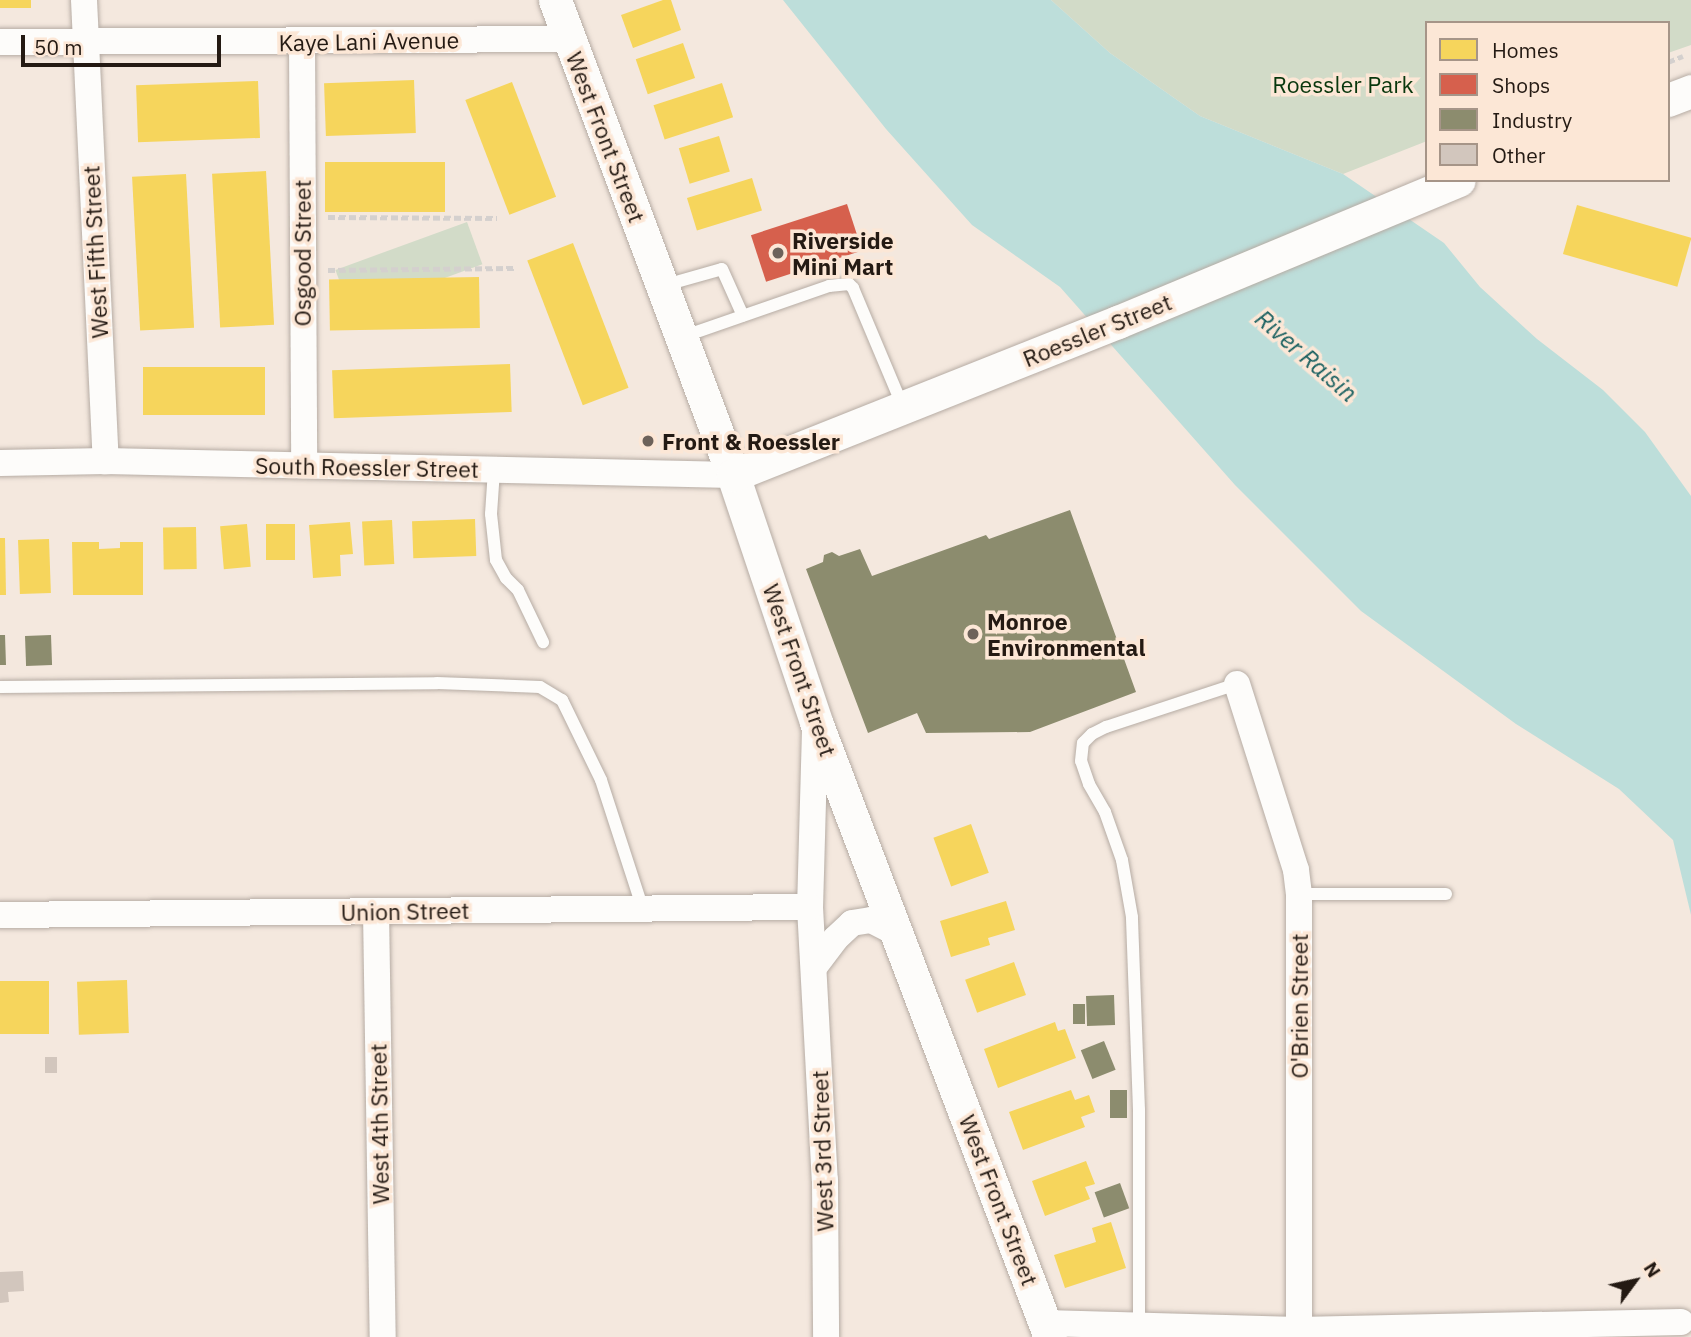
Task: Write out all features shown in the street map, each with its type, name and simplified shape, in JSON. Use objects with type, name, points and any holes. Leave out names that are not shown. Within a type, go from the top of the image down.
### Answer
[{"type":"street","name":"West Fifth Street","points":[[84,0],[106,461]]},
{"type":"street","name":"West Front Street","points":[[555,0],[733,475],[816,722],[1047,1330]]},
{"type":"street","name":"Kaye Lani Avenue","points":[[0,42],[85,44],[569,38]]},
{"type":"street","name":"Osgood Street","points":[[302,41],[304,465]]},
{"type":"street","points":[[1670,99],[1691,91]]},
{"type":"street","name":"Roessler Street","points":[[733,475],[1454,182]]},
{"type":"street","name":"South Roessler Street","points":[[0,463],[106,461],[733,475]]},
{"type":"street","name":"O'Brien Street","points":[[1237,684],[1296,870],[1299,894],[1298,1333]]},
{"type":"street","name":"West 3rd Street","points":[[816,722],[810,907],[816,966],[825,1180],[826,1337]]},
{"type":"street","name":"Union Street","points":[[0,915],[810,907]]},
{"type":"street","name":"West 4th Street","points":[[376,911],[383,1337]]},
{"type":"street","points":[[816,966],[835,939],[852,923],[871,920],[897,933]]},
{"type":"street","points":[[1047,1330],[1139,1326],[1298,1333],[1681,1322]]},
{"type":"lane","points":[[662,286],[722,269],[743,316]]},
{"type":"lane","points":[[682,337],[829,286],[849,284],[903,408]]},
{"type":"lane","points":[[494,470],[491,514],[496,560],[506,578],[518,590],[543,642]]},
{"type":"lane","points":[[0,687],[436,683],[540,687],[562,700],[601,780],[643,909]]},
{"type":"lane","points":[[1139,1326],[1139,1110],[1132,917],[1122,860],[1105,812],[1089,784],[1081,761],[1083,743],[1105,727],[1237,684]]},
{"type":"lane","points":[[1299,894],[1446,894]]},
{"type":"path","points":[[1670,61],[1683,56]]},
{"type":"path","points":[[302,217],[497,218]]},
{"type":"path","points":[[303,271],[515,268]]},
{"type":"green space","name":"Roessler Park","points":[[1051,0],[1691,0],[1691,45],[1670,52],[1670,21],[1425,21],[1425,142],[1343,174],[1200,116],[1110,53]]},
{"type":"green space","points":[[467,222],[482,264],[351,312],[335,270]]},
{"type":"water","name":"River Raisin","points":[[783,0],[1051,0],[1110,53],[1200,116],[1343,174],[1444,243],[1480,287],[1537,339],[1603,390],[1645,432],[1691,496],[1691,915],[1673,840],[1619,789],[1516,724],[1361,611],[1235,485],[1060,287],[972,225],[886,129]]},
{"type":"building: Homes","points":[[0,0],[31,0],[31,8],[0,8]]},
{"type":"building: Homes","points":[[663,0],[671,0],[681,30],[633,48],[621,15]]},
{"type":"building: Homes","points":[[683,43],[695,78],[648,94],[636,59]]},
{"type":"building: Homes","points":[[414,80],[416,133],[326,136],[324,83]]},
{"type":"building: Homes","points":[[258,81],[260,138],[138,142],[136,85]]},
{"type":"building: Homes","points":[[512,82],[556,197],[509,215],[465,100]]},
{"type":"building: Homes","points":[[722,83],[733,117],[665,139],[654,105]]},
{"type":"building: Homes","points":[[719,136],[730,171],[690,184],[679,148]]},
{"type":"building: Homes","points":[[325,162],[445,162],[445,212],[325,212]]},
{"type":"building: Homes","points":[[266,171],[274,325],[220,328],[212,174]]},
{"type":"building: Homes","points":[[186,174],[194,328],[140,331],[132,177]]},
{"type":"building: Homes","points":[[752,178],[762,211],[697,230],[687,198]]},
{"type":"building: Homes","points":[[1577,205],[1691,238],[1677,287],[1563,254]]},
{"type":"building: Homes","points":[[573,243],[629,388],[583,405],[527,261]]},
{"type":"building: Homes","points":[[479,277],[480,328],[330,331],[329,280]]},
{"type":"building: Homes","points":[[510,364],[512,412],[334,418],[332,370]]},
{"type":"building: Homes","points":[[143,367],[265,367],[265,415],[143,415]]},
{"type":"building: Homes","points":[[475,519],[476,556],[413,558],[412,521]]},
{"type":"building: Homes","points":[[392,520],[394,564],[364,566],[362,522]]},
{"type":"building: Homes","points":[[350,522],[353,554],[340,555],[341,576],[313,578],[309,525]]},
{"type":"building: Homes","points":[[247,524],[251,567],[224,569],[220,526]]},
{"type":"building: Homes","points":[[266,524],[295,524],[295,560],[266,560]]},
{"type":"building: Homes","points":[[196,527],[197,569],[164,570],[163,528]]},
{"type":"building: Homes","points":[[0,538],[5,538],[6,595],[0,595]]},
{"type":"building: Homes","points":[[49,539],[51,593],[20,594],[18,540]]},
{"type":"building: Homes","points":[[72,542],[99,542],[99,549],[120,548],[120,542],[143,542],[143,595],[73,595]]},
{"type":"building: Homes","points":[[971,824],[989,873],[951,887],[933,838]]},
{"type":"building: Homes","points":[[1006,901],[1015,930],[988,938],[990,945],[951,957],[940,921]]},
{"type":"building: Homes","points":[[1014,962],[1026,995],[977,1013],[965,980]]},
{"type":"building: Homes","points":[[127,980],[129,1033],[79,1035],[77,982]]},
{"type":"building: Homes","points":[[0,981],[49,981],[49,1034],[0,1034]]},
{"type":"building: Homes","points":[[1055,1022],[1058,1031],[1065,1029],[1076,1058],[998,1088],[984,1049]]},
{"type":"building: Homes","points":[[1071,1090],[1075,1100],[1089,1095],[1095,1112],[1081,1117],[1085,1127],[1023,1150],[1009,1112]]},
{"type":"building: Homes","points":[[1086,1161],[1095,1184],[1085,1187],[1090,1199],[1045,1216],[1032,1181]]},
{"type":"building: Homes","points":[[1111,1222],[1126,1268],[1065,1288],[1054,1255],[1096,1242],[1092,1228]]},
{"type":"building: Shops","points":[[847,204],[862,251],[766,282],[751,235]]},
{"type":"building: Industry","name":"Monroe Environmental","points":[[1070,510],[1136,692],[1030,732],[926,733],[917,713],[868,733],[806,569],[823,562],[824,555],[832,552],[839,556],[860,549],[872,576],[986,535],[989,539]]},
{"type":"building: Industry","points":[[0,635],[5,635],[6,665],[0,665]]},
{"type":"building: Industry","points":[[51,635],[52,665],[26,666],[25,636]]},
{"type":"building: Industry","points":[[1114,995],[1115,1025],[1087,1026],[1086,996]]},
{"type":"building: Industry","points":[[1073,1004],[1085,1004],[1085,1024],[1073,1024]]},
{"type":"building: Industry","points":[[1104,1041],[1116,1070],[1092,1079],[1081,1050]]},
{"type":"building: Industry","points":[[1110,1090],[1127,1090],[1127,1118],[1110,1118]]},
{"type":"building: Industry","points":[[1120,1183],[1129,1208],[1104,1218],[1095,1192]]},
{"type":"building: Other","points":[[45,1057],[57,1057],[57,1073],[45,1073]]},
{"type":"building: Other","points":[[23,1271],[24,1291],[8,1292],[9,1302],[0,1303],[0,1272]]},
{"type":"place","name":"Riverside Mini Mart","points":[[778,253]]},
{"type":"place","name":"Front & Roessler","points":[[648,441]]},
{"type":"place","name":"Monroe Environmental","points":[[973,634]]}]
